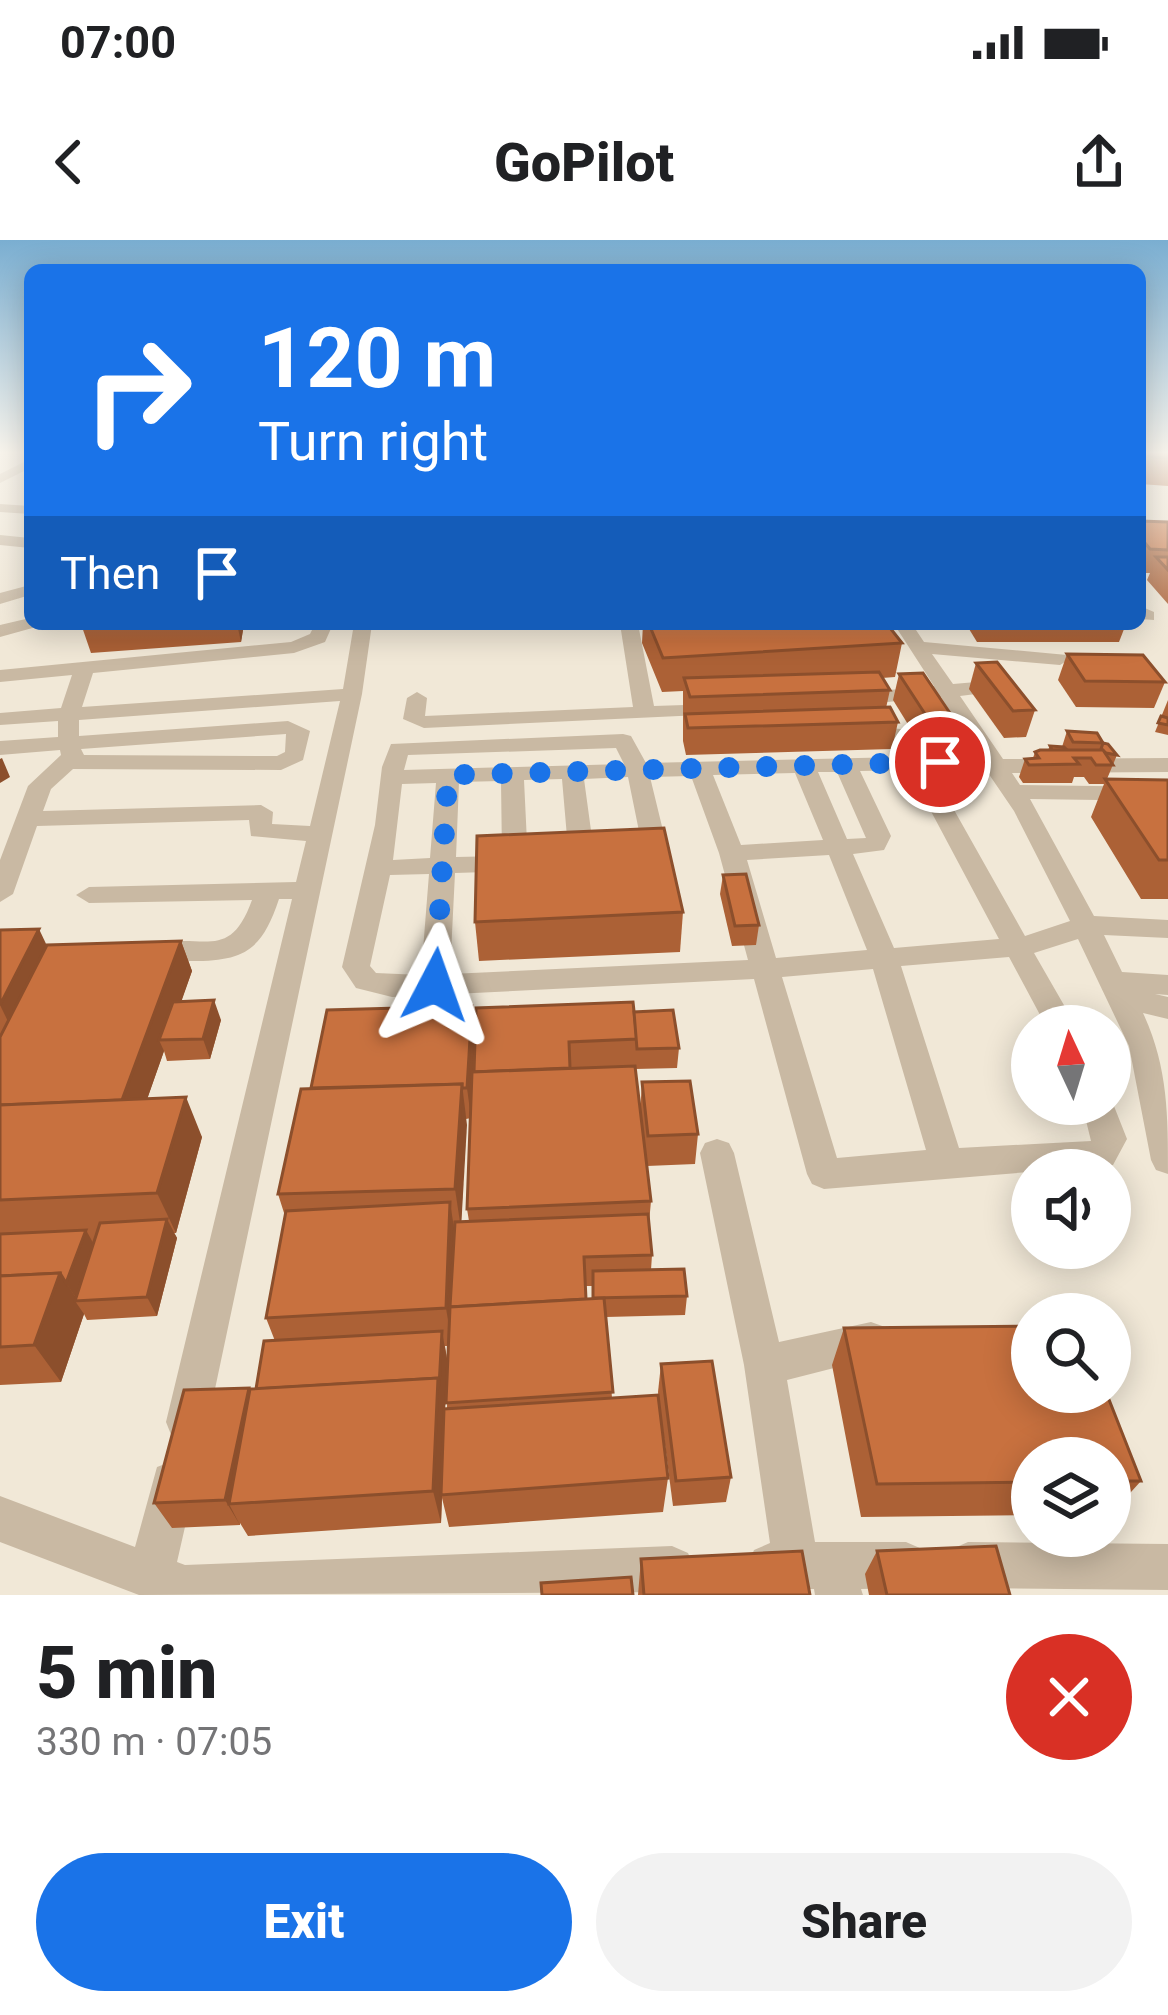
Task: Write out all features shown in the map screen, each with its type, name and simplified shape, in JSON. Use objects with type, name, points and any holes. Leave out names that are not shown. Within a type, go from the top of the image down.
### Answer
[{"type":"lane","points":[[0,676],[294,647],[318,638],[322,630]]},
{"type":"lane","points":[[151,1575],[352,694],[362,630]]},
{"type":"lane","points":[[629,630],[646,715]]},
{"type":"lane","points":[[900,638],[1060,659]]},
{"type":"lane","points":[[900,638],[945,689],[1020,801],[1116,989],[1156,1050],[1168,1160]]},
{"type":"lane","points":[[0,893],[40,786],[69,752],[68,715],[86,667]]},
{"type":"lane","points":[[838,700],[991,688],[1015,718]]},
{"type":"lane","points":[[0,719],[352,694]]},
{"type":"lane","points":[[417,698],[414,719],[424,722],[729,709]]},
{"type":"lane","points":[[0,748],[69,752],[281,763],[295,755],[299,731],[288,727],[69,752]]},
{"type":"lane","points":[[840,729],[892,730],[916,763],[1049,1005]]},
{"type":"lane","points":[[378,868],[650,856],[656,847],[637,768],[628,744],[616,740],[399,748],[356,968],[366,981],[392,987],[764,968],[1017,947],[1058,938],[1085,925],[1168,929]]},
{"type":"lane","points":[[392,777],[803,764],[1168,766]]},
{"type":"lane","points":[[803,764],[884,957],[946,1163]]},
{"type":"lane","points":[[732,853],[842,848],[880,841],[845,764]]},
{"type":"lane","points":[[699,768],[732,853],[824,1174],[1101,1155],[1110,1139],[1106,1125]]},
{"type":"lane","points":[[549,862],[572,770]]},
{"type":"lane","points":[[512,772],[549,862]]},
{"type":"lane","points":[[435,985],[448,775]]},
{"type":"lane","points":[[1020,801],[1168,794]]},
{"type":"lane","points":[[1020,801],[1168,812]]},
{"type":"lane","points":[[29,818],[261,812],[259,827],[266,833],[319,835]]},
{"type":"lane","points":[[89,895],[306,890]]},
{"type":"lane","points":[[161,952],[231,949],[245,944],[255,935],[268,892]]},
{"type":"lane","points":[[1116,989],[1168,985]]},
{"type":"lane","points":[[1116,989],[1168,1008]]},
{"type":"lane","points":[[717,1153],[764,1365],[822,1575]]},
{"type":"lane","points":[[764,1365],[902,1334]]},
{"type":"lane","points":[[0,1520],[184,1589],[1168,1567]]},
{"type":"building","points":[[1146,521],[1168,522],[1168,550],[1150,549]]},
{"type":"building","points":[[651,630],[892,630],[902,643],[663,658]]},
{"type":"building","points":[[1067,654],[1143,655],[1165,682],[1085,681]]},
{"type":"building","points":[[997,662],[1035,710],[1013,711],[976,663]]},
{"type":"building","points":[[879,672],[890,690],[690,697],[684,678]]},
{"type":"building","points":[[923,673],[954,719],[929,720],[899,674]]},
{"type":"building","points":[[890,707],[898,722],[688,728],[685,714]]},
{"type":"building","points":[[1067,731],[1097,733],[1103,743],[1073,742]]},
{"type":"building","points":[[1103,743],[1108,744],[1117,755],[1101,749]]},
{"type":"building","points":[[1103,750],[1113,765],[1074,758],[1079,764],[1029,765],[1025,759],[1039,758],[1035,752]]},
{"type":"building","points":[[1105,779],[1168,780],[1168,860],[1159,860]]},
{"type":"building","points":[[664,828],[683,912],[475,922],[477,836]]},
{"type":"building","points":[[746,874],[759,925],[735,926],[723,875]]},
{"type":"building","points":[[39,929],[0,1005],[0,930]]},
{"type":"building","points":[[181,941],[122,1100],[0,1105],[0,1037],[47,945]]},
{"type":"building","points":[[214,1000],[203,1039],[159,1040],[173,1002]]},
{"type":"building","points":[[633,1002],[637,1039],[569,1042],[570,1068],[474,1072],[476,1008]]},
{"type":"building","points":[[472,1006],[467,1088],[462,1084],[311,1088],[327,1010]]},
{"type":"building","points":[[673,1010],[679,1048],[637,1049],[634,1012]]},
{"type":"building","points":[[635,1066],[651,1201],[467,1209],[472,1072]]},
{"type":"building","points":[[690,1081],[698,1134],[648,1136],[642,1082]]},
{"type":"building","points":[[462,1084],[455,1189],[278,1194],[301,1089]]},
{"type":"building","points":[[186,1097],[157,1193],[0,1200],[0,1105]]},
{"type":"building","points":[[450,1202],[446,1308],[266,1318],[286,1211]]},
{"type":"building","points":[[648,1214],[652,1255],[584,1257],[586,1299],[450,1307],[455,1222]]},
{"type":"building","points":[[167,1219],[147,1297],[75,1301],[100,1223]]},
{"type":"building","points":[[86,1230],[66,1283],[60,1273],[0,1276],[0,1234]]},
{"type":"building","points":[[684,1269],[687,1296],[593,1298],[593,1271]]},
{"type":"building","points":[[60,1273],[34,1345],[0,1347],[0,1276]]},
{"type":"building","points":[[604,1298],[613,1392],[446,1403],[450,1307]]},
{"type":"building","points":[[1011,1326],[1011,1413],[1114,1413],[1124,1437],[1011,1437],[1011,1482],[877,1484],[844,1328]]},
{"type":"building","points":[[442,1331],[439,1387],[438,1378],[256,1389],[264,1341]]},
{"type":"building","points":[[712,1361],[731,1477],[676,1481],[661,1364]]},
{"type":"building","points":[[438,1378],[433,1491],[229,1504],[250,1389]]},
{"type":"building","points":[[249,1388],[225,1500],[154,1503],[184,1390]]},
{"type":"building","points":[[658,1395],[668,1478],[441,1495],[444,1409]]},
{"type":"building","points":[[1131,1456],[1141,1481],[1131,1481]]},
{"type":"building","points":[[996,1546],[1010,1595],[887,1595],[877,1551]]},
{"type":"building","points":[[802,1551],[810,1595],[644,1595],[641,1559]]},
{"type":"building","points":[[631,1577],[633,1595],[542,1595],[541,1583]]},
{"type":"route","points":[[435,985],[448,775],[940,762]]}]
